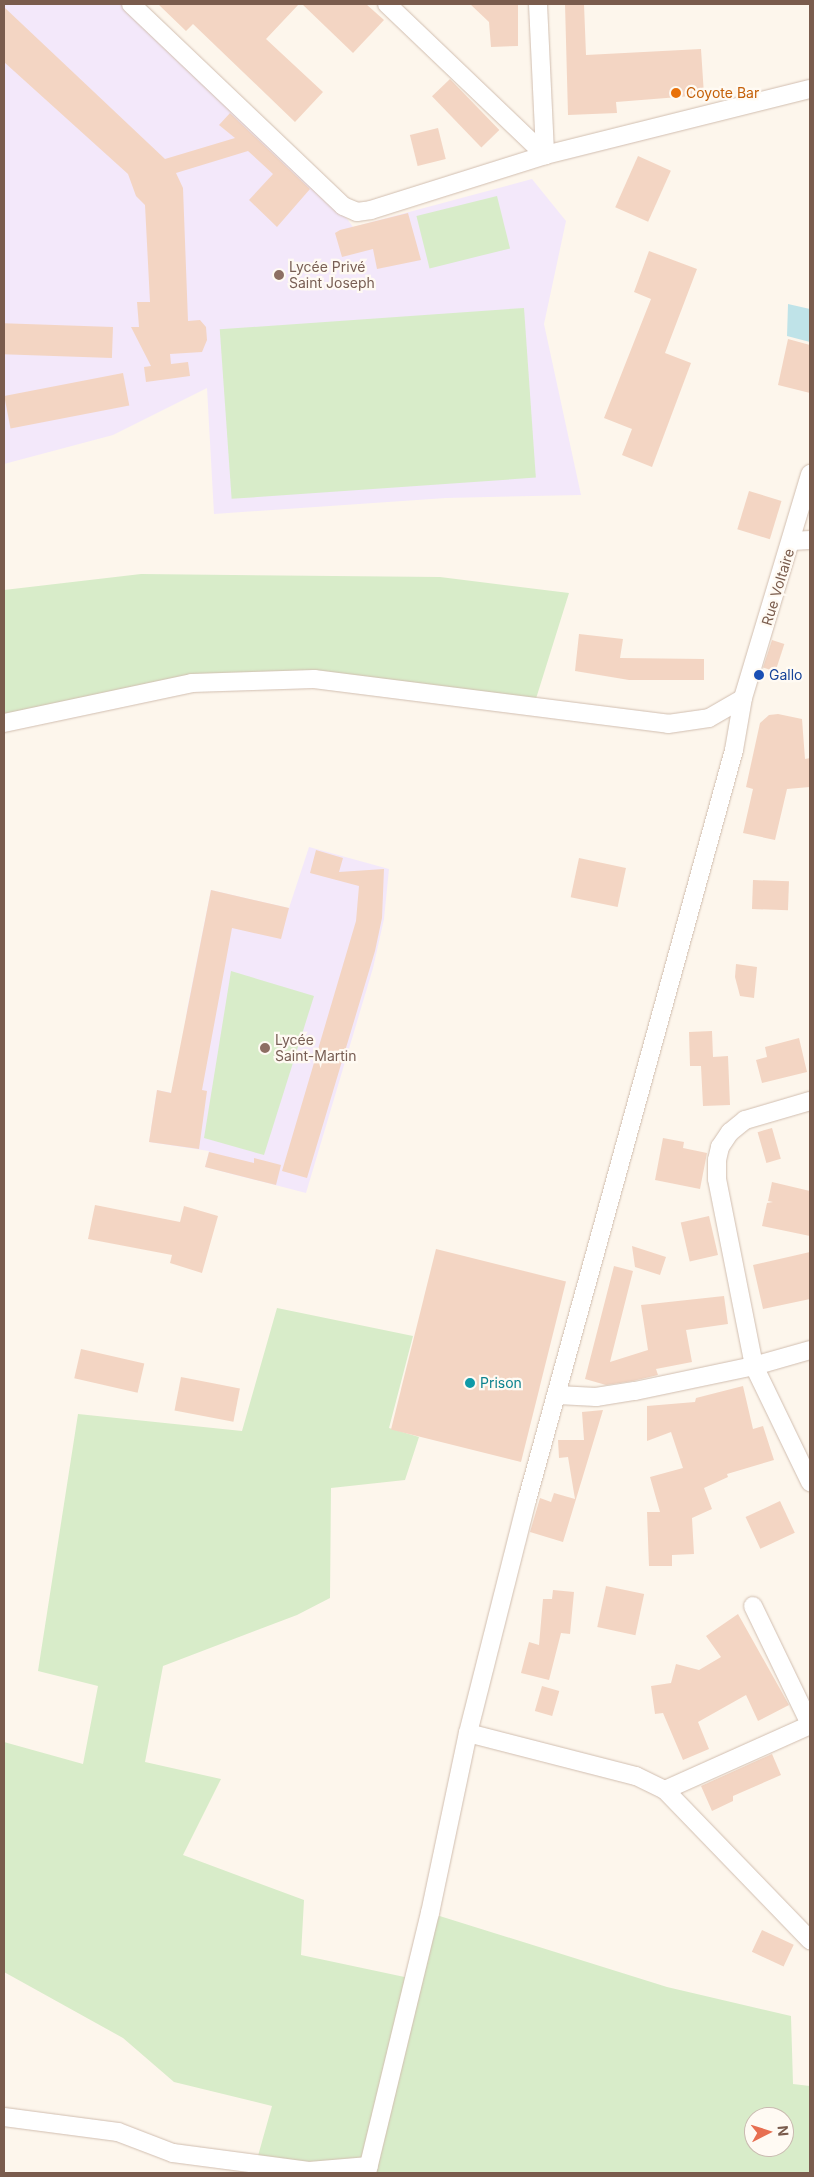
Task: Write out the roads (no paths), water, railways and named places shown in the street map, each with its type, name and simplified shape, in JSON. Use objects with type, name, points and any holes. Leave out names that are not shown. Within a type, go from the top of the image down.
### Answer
[{"type":"street","points":[[131,4],[343,206],[357,212],[371,210],[545,155],[810,89]]},
{"type":"street","points":[[387,4],[545,155]]},
{"type":"street","points":[[538,4],[545,155]]},
{"type":"street","name":"Rue Voltaire","points":[[368,2169],[430,1913],[468,1733],[527,1500],[558,1395],[734,750],[743,698],[792,541],[810,474]]},
{"type":"street","points":[[792,541],[810,540]]},
{"type":"street","points":[[4,723],[192,683],[314,679],[668,724],[710,718],[743,698]]},
{"type":"street","points":[[810,1102],[745,1120],[730,1132],[720,1147],[717,1160],[718,1179],[754,1366],[810,1482]]},
{"type":"street","points":[[558,1395],[596,1397],[754,1366],[810,1350]]},
{"type":"street","points":[[665,1790],[810,1724],[753,1606]]},
{"type":"street","points":[[468,1733],[636,1776],[665,1790],[810,1940]]},
{"type":"street","points":[[4,2117],[118,2132],[173,2153],[309,2171],[368,2169]]},
{"type":"water","points":[[788,304],[810,309],[810,342],[787,336]]},
{"type":"place","name":"Coyote Bar","points":[[676,93]]},
{"type":"place","name":"Lycée Privé Saint Joseph","points":[[279,275]]},
{"type":"place","name":"Gallo","points":[[759,675]]},
{"type":"place","name":"Lycée Saint-Martin","points":[[265,1048]]},
{"type":"place","name":"Prison","points":[[470,1383]]}]
